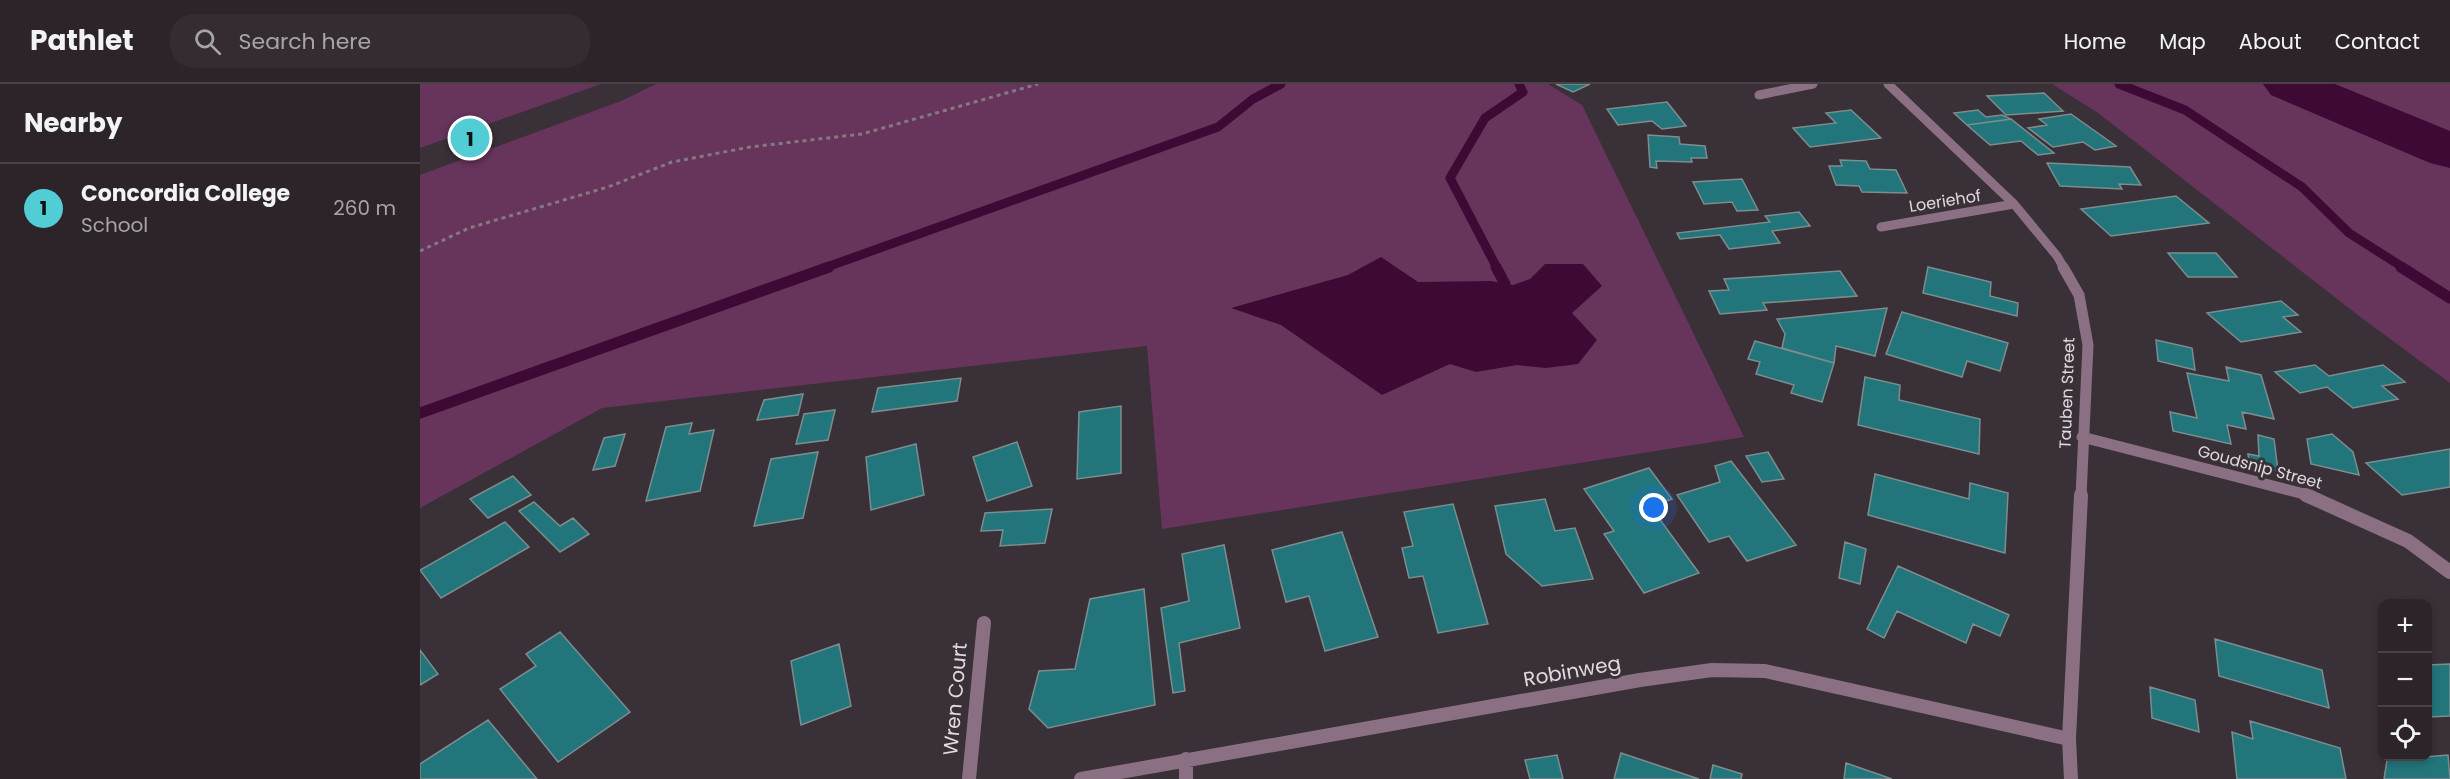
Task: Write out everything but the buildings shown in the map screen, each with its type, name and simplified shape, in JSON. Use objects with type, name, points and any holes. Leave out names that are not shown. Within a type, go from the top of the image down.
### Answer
[{"type":"street","points":[[1759,95],[1813,84]]},
{"type":"street","name":"Tauben Street","points":[[1888,84],[2014,204],[2057,256],[2079,295],[2088,345],[2069,739],[2071,779]]},
{"type":"street","name":"Loeriehof","points":[[1881,226],[2014,204]]},
{"type":"street","name":"Goudsnip Street","points":[[2082,436],[2315,497],[2408,541],[2450,572]]},
{"type":"street","name":"Wren Court","points":[[969,779],[984,622]]},
{"type":"street","name":"Robinweg","points":[[1080,779],[1640,680],[1712,670],[1765,671],[2069,739]]},
{"type":"street","points":[[1186,759],[1186,779]]},
{"type":"path","points":[[420,251],[468,228],[608,187],[672,162],[750,147],[862,135],[1038,84]]},
{"type":"shaded area","points":[[420,84],[601,84],[420,148]]},
{"type":"shaded area","points":[[656,84],[1548,84],[1582,105],[1744,437],[1162,529],[1147,346],[602,408],[420,508],[420,175],[621,101]]},
{"type":"shaded area","points":[[2052,84],[2450,84],[2450,383],[2363,319],[2098,113]]},
{"type":"shaded area","points":[[1381,257],[1418,282],[1491,281],[1513,285],[1530,279],[1545,264],[1583,264],[1602,286],[1572,313],[1597,340],[1578,364],[1546,368],[1517,365],[1476,372],[1450,364],[1382,395],[1281,325],[1231,308],[1348,275]]},
{"type":"waterway","points":[[824,268],[1218,127],[1253,99],[1281,84]]},
{"type":"waterway","points":[[1497,268],[1450,178],[1485,118],[1523,92],[1519,84]]},
{"type":"waterway","points":[[2119,84],[2185,110],[2302,187],[2349,233],[2404,268]]},
{"type":"waterway","points":[[2289,84],[2450,151]]},
{"type":"waterway","points":[[420,413],[829,267]]},
{"type":"waterway","points":[[1496,267],[1505,284]]},
{"type":"waterway","points":[[2401,267],[2450,298]]},
{"type":"place","name":"Concordia College","points":[[470,138]]}]
